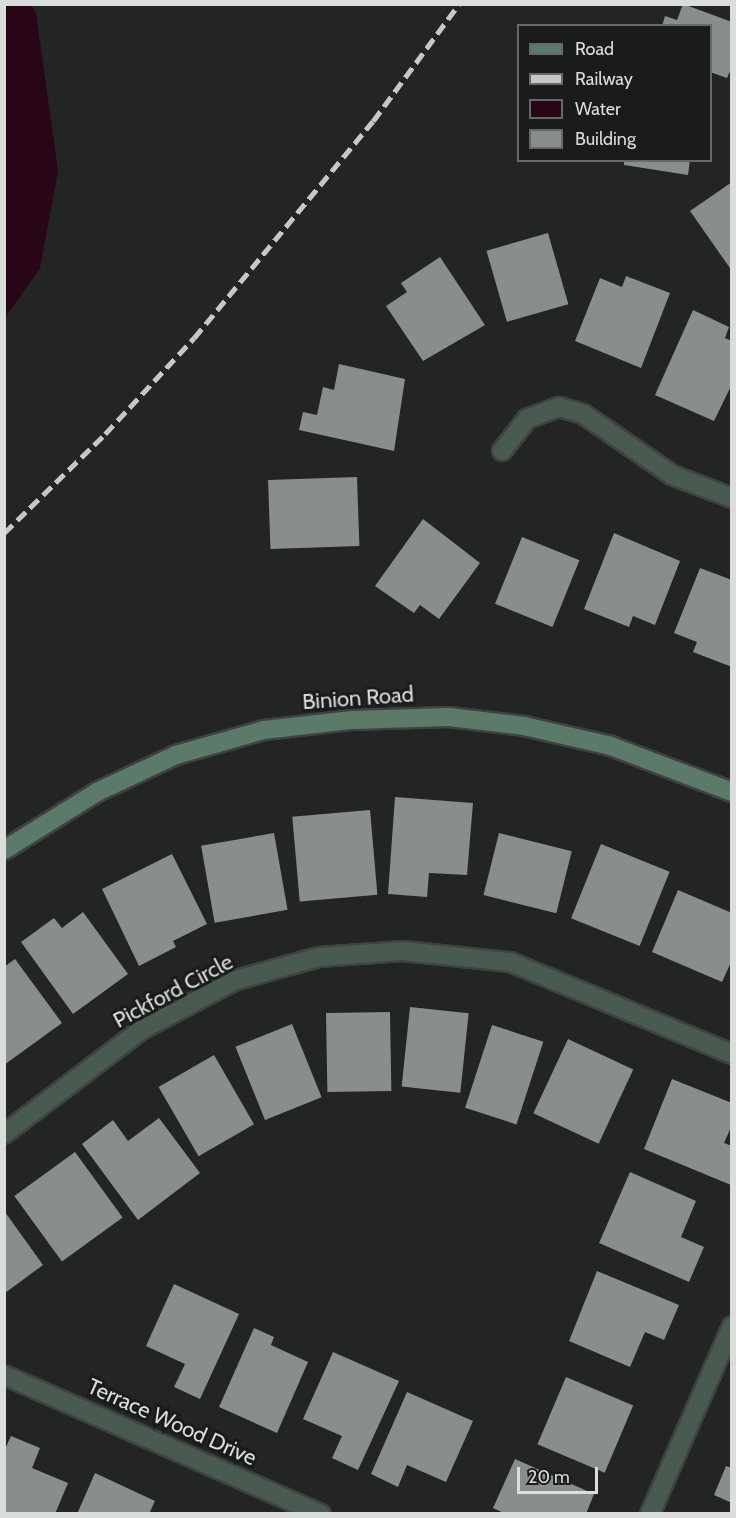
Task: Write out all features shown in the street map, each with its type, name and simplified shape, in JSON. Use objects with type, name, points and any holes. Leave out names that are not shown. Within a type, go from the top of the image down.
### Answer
[{"type":"main road","name":"Binion Road","points":[[4,850],[97,792],[176,755],[264,730],[352,720],[449,717],[524,726],[610,746],[732,792]]},
{"type":"street","points":[[502,451],[526,419],[559,407],[583,414],[672,475],[732,498]]},
{"type":"street","name":"Pickford Circle","points":[[4,1134],[141,1030],[236,980],[319,957],[402,951],[510,962],[732,1054]]},
{"type":"street","points":[[650,1514],[732,1326]]},
{"type":"street","name":"Terrace Wood Drive","points":[[4,1375],[321,1514]]},
{"type":"water","points":[[5,4],[31,5],[36,13],[58,171],[40,268],[5,318]]},
{"type":"building","points":[[683,4],[732,22],[732,67],[727,78],[712,73],[712,24],[663,24],[665,16],[677,20]]},
{"type":"building","points":[[624,162],[690,162],[688,175],[624,165]]},
{"type":"building","points":[[732,182],[732,271],[690,211]]},
{"type":"building","points":[[548,233],[568,304],[507,322],[486,251]]},
{"type":"building","points":[[440,257],[485,325],[423,361],[386,306],[407,292],[401,283]]},
{"type":"building","points":[[626,276],[670,293],[641,368],[575,341],[600,278],[622,287]]},
{"type":"building","points":[[693,310],[729,327],[725,338],[732,341],[732,384],[714,421],[655,395]]},
{"type":"building","points":[[339,364],[405,379],[394,451],[299,430],[303,412],[317,415],[323,387],[334,390]]},
{"type":"building","points":[[357,477],[359,546],[270,549],[268,480]]},
{"type":"building","points":[[423,519],[480,563],[439,619],[420,605],[414,613],[375,586]]},
{"type":"building","points":[[614,533],[680,561],[655,625],[633,616],[629,627],[584,609]]},
{"type":"building","points":[[522,537],[579,560],[553,627],[495,604]]},
{"type":"building","points":[[700,568],[732,580],[732,667],[693,652],[697,642],[674,633]]},
{"type":"building","points":[[395,797],[473,803],[467,875],[429,873],[427,897],[388,894]]},
{"type":"building","points":[[370,810],[377,895],[300,901],[292,817]]},
{"type":"building","points":[[274,833],[288,910],[215,923],[201,846]]},
{"type":"building","points":[[499,833],[572,851],[556,913],[484,895]]},
{"type":"building","points":[[601,844],[670,872],[640,946],[571,918]]},
{"type":"building","points":[[172,854],[207,924],[173,941],[176,947],[139,966],[102,889]]},
{"type":"building","points":[[678,890],[732,913],[732,960],[722,982],[652,952]]},
{"type":"building","points":[[83,912],[128,974],[73,1014],[21,942],[54,918],[62,928]]},
{"type":"building","points":[[15,959],[62,1023],[4,1065],[4,967]]},
{"type":"building","points":[[410,1007],[469,1013],[460,1093],[402,1087]]},
{"type":"building","points":[[390,1012],[391,1091],[327,1092],[326,1013]]},
{"type":"building","points":[[292,1024],[322,1097],[265,1120],[235,1047]]},
{"type":"building","points":[[492,1025],[543,1042],[516,1124],[465,1108]]},
{"type":"building","points":[[568,1039],[633,1069],[599,1144],[533,1113]]},
{"type":"building","points":[[214,1055],[254,1124],[199,1156],[159,1087]]},
{"type":"building","points":[[672,1079],[732,1103],[732,1125],[724,1143],[732,1146],[731,1185],[644,1149]]},
{"type":"building","points":[[159,1118],[200,1173],[138,1220],[82,1144],[113,1120],[128,1141]]},
{"type":"building","points":[[75,1152],[123,1218],[62,1262],[14,1196]]},
{"type":"building","points":[[630,1172],[696,1201],[681,1237],[704,1247],[689,1282],[599,1243]]},
{"type":"building","points":[[5,1212],[43,1265],[5,1293]]},
{"type":"building","points":[[597,1271],[679,1305],[664,1340],[645,1332],[630,1367],[569,1341]]},
{"type":"building","points":[[174,1284],[239,1314],[200,1399],[174,1387],[185,1364],[146,1346]]},
{"type":"building","points":[[254,1328],[274,1337],[271,1345],[308,1362],[277,1433],[219,1407]]},
{"type":"building","points":[[333,1352],[399,1381],[358,1470],[332,1458],[342,1436],[303,1419]]},
{"type":"building","points":[[566,1377],[633,1406],[605,1473],[537,1444]]},
{"type":"building","points":[[407,1392],[473,1421],[446,1482],[407,1465],[398,1487],[371,1474]]},
{"type":"building","points":[[11,1436],[40,1448],[32,1468],[68,1483],[55,1514],[4,1514],[4,1451]]},
{"type":"building","points":[[515,1459],[594,1494],[586,1514],[506,1514],[493,1508]]},
{"type":"building","points":[[726,1466],[732,1468],[732,1503],[714,1495]]},
{"type":"building","points":[[95,1473],[155,1501],[149,1514],[77,1514]]},
{"type":"railway","points":[[4,533],[105,434],[194,338],[373,121],[459,4]]}]
